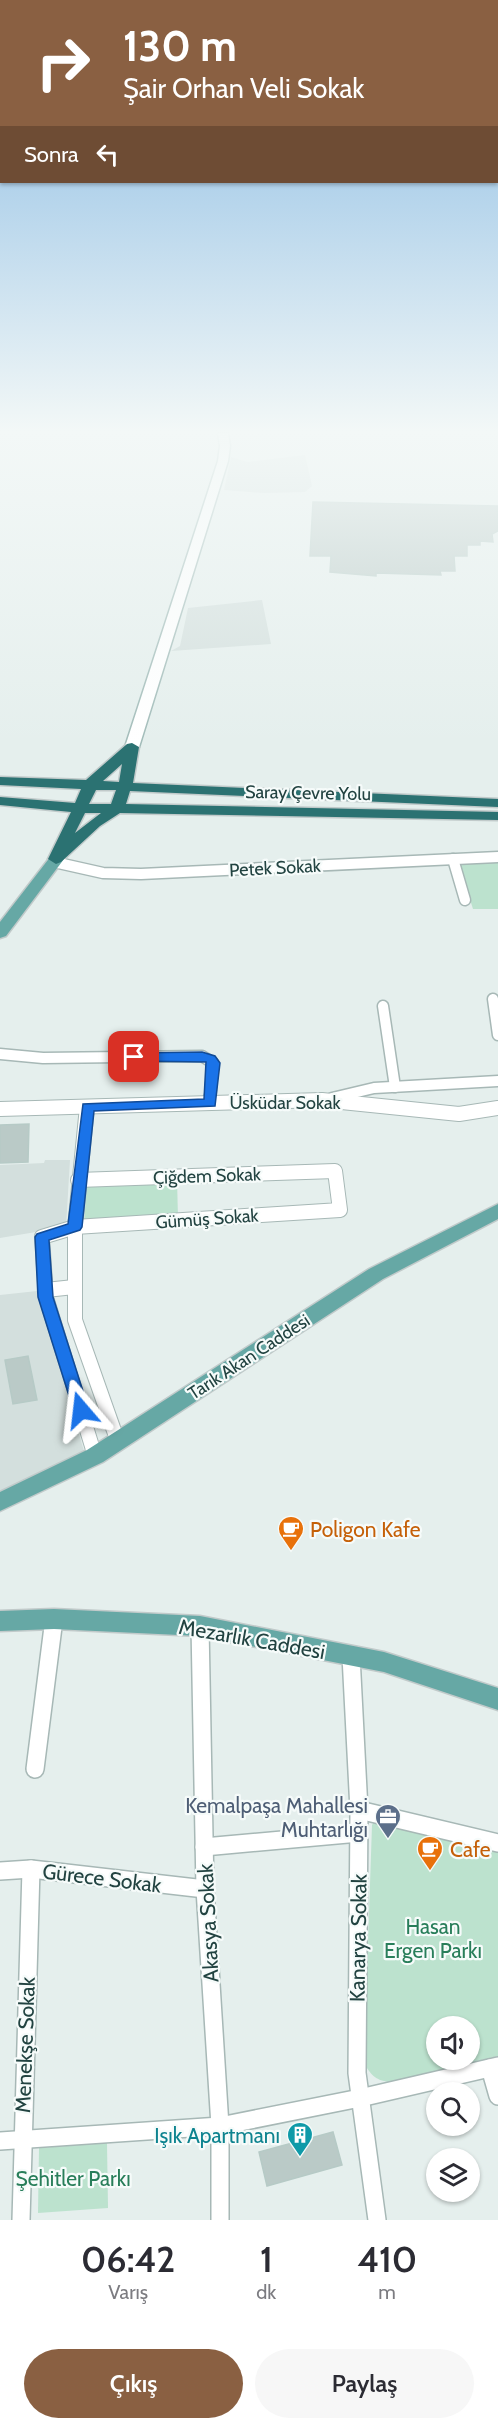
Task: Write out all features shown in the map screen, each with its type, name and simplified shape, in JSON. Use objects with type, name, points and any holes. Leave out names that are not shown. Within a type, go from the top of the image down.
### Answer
[{"type":"highway","points":[[55,861],[91,784],[132,747]]},
{"type":"highway","points":[[55,861],[95,823],[117,809],[125,786],[132,747]]},
{"type":"highway","points":[[0,781],[91,784]]},
{"type":"highway","name":"Saray Çevre Yolu","points":[[91,784],[498,803]]},
{"type":"highway","points":[[0,801],[78,808]]},
{"type":"highway","name":"Saray Çevre Yolu","points":[[78,808],[498,816]]},
{"type":"main road","points":[[132,747],[199,537]]},
{"type":"main road","points":[[0,933],[55,861]]},
{"type":"main road","name":"Tarık Akan Caddesi","points":[[0,1502],[95,1456],[376,1274],[498,1211]]},
{"type":"main road","name":"Mezarlık Caddesi","points":[[0,1621],[54,1619],[200,1626],[384,1662],[498,1699]]},
{"type":"street","name":"Petek Sokak","points":[[55,861],[103,873],[141,874],[498,857]]},
{"type":"street","points":[[453,859],[465,900]]},
{"type":"street","points":[[493,999],[498,1035]]},
{"type":"street","points":[[383,1006],[395,1087]]},
{"type":"street","points":[[0,1054],[43,1058],[202,1056],[213,1063],[210,1103]]},
{"type":"street","points":[[322,1100],[375,1088],[498,1081]]},
{"type":"street","name":"Üsküdar Sokak","points":[[0,1109],[322,1100],[459,1114],[498,1108]]},
{"type":"street","points":[[87,1107],[75,1227],[75,1320],[118,1442]]},
{"type":"street","name":"Çiğdem Sokak","points":[[78,1180],[335,1171],[340,1210]]},
{"type":"street","name":"Gümüş Sokak","points":[[45,1290],[42,1237],[75,1227],[340,1210]]},
{"type":"street","points":[[74,1287],[45,1290],[95,1456]]},
{"type":"street","points":[[35,1769],[54,1619]]},
{"type":"street","name":"Akasya Sokak","points":[[200,1626],[205,1889],[220,2126],[219,2220]]},
{"type":"street","name":"Kanarya Sokak","points":[[351,1656],[359,1810],[357,2073],[377,2220]]},
{"type":"street","points":[[359,1810],[498,1843]]},
{"type":"street","points":[[204,1847],[359,1833]]},
{"type":"street","name":"Gürece Sokak","points":[[0,1871],[30,1869],[205,1889]]},
{"type":"street","name":"Menekşe Sokak","points":[[21,2220],[30,1869]]},
{"type":"street","points":[[0,2141],[220,2126],[360,2098],[494,2067],[498,2096]]},
{"type":"shaded area","points":[[262,600],[271,644],[171,651],[180,646],[188,608]]},
{"type":"shaded area","points":[[45,1160],[70,1160],[66,1227],[0,1238],[0,1165],[44,1163]]},
{"type":"shaded area","points":[[37,1291],[84,1451],[0,1491],[0,1295]]},
{"type":"green space","points":[[498,857],[498,909],[473,909],[459,865],[463,862]]},
{"type":"green space","points":[[177,1179],[178,1218],[84,1222],[87,1183]]},
{"type":"green space","name":"Hasan Ergen Parkı","points":[[374,1822],[498,1850],[498,2056],[480,2060],[480,2016],[426,2016],[426,2070],[439,2070],[389,2082],[374,2076],[364,2063],[372,1825]]},
{"type":"green space","name":"Şehitler Parkı","points":[[107,2143],[108,2208],[38,2213],[39,2148]]},
{"type":"building","points":[[311,537],[492,537],[493,542],[480,541],[480,545],[467,545],[467,556],[454,556],[455,571],[440,571],[441,575],[376,573],[376,576],[330,572],[331,556],[310,556]]},
{"type":"building","points":[[29,1124],[28,1162],[0,1163],[0,1125]]},
{"type":"building","points":[[28,1356],[37,1400],[13,1404],[5,1360]]},
{"type":"building","name":"Işık Apartmanı","points":[[333,2132],[342,2165],[267,2186],[259,2152]]},
{"type":"place","name":"Poligon Kafe","points":[[291,1552]]},
{"type":"place","name":"Kemalpaşa Mahallesi Muhtarlığı","points":[[388,1840]]},
{"type":"place","name":"Cafe","points":[[430,1872]]},
{"type":"place","name":"Işık Apartmanı","points":[[300,2158]]},
{"type":"route","points":[[81,1410],[46,1297],[42,1237],[75,1227],[87,1107],[210,1103],[213,1063],[210,1059],[202,1056],[134,1057]]}]
